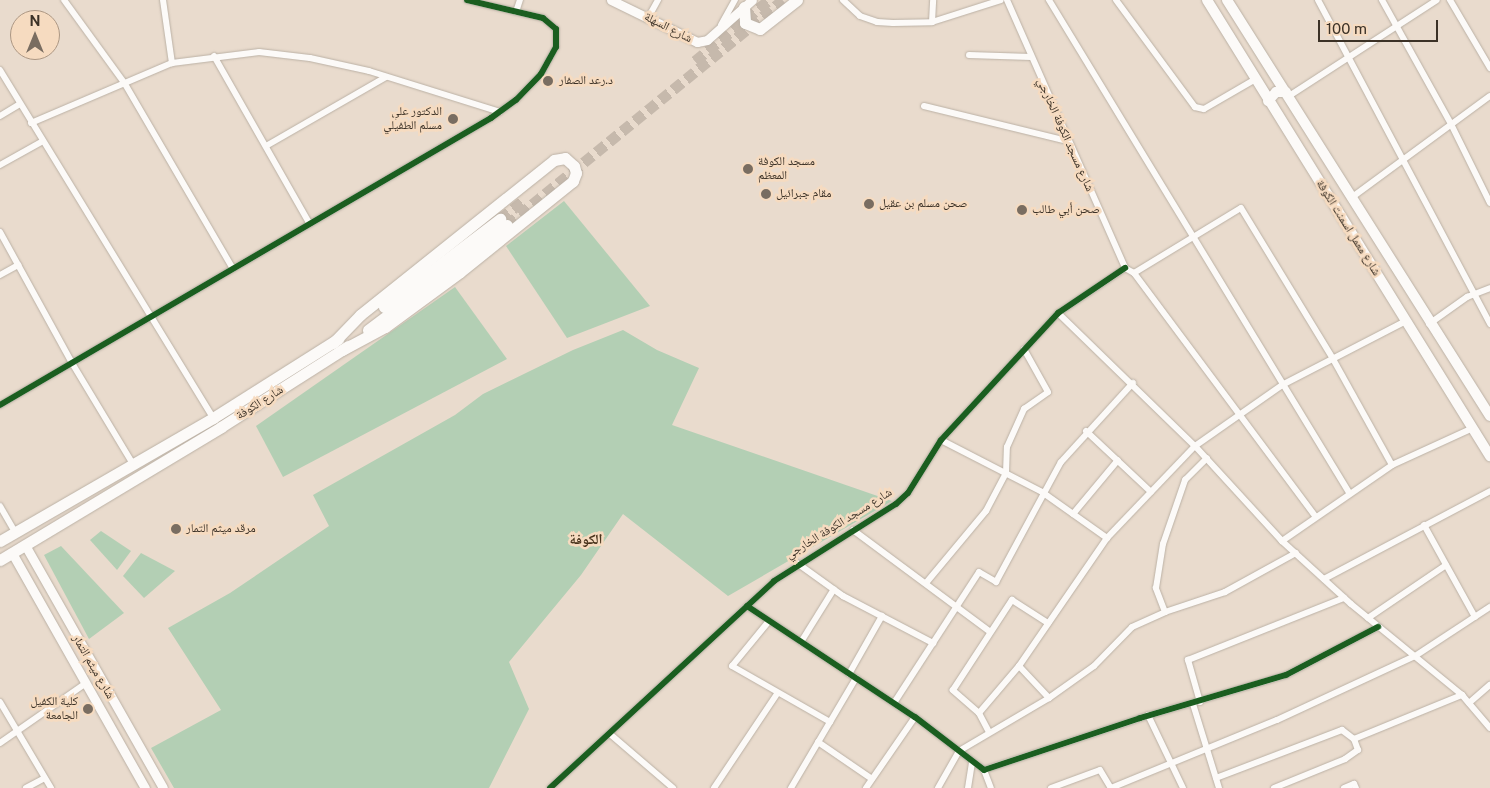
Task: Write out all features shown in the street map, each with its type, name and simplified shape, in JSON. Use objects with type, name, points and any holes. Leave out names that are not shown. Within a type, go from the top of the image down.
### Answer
[{"type":"highway","points":[[744,2],[745,23],[760,29],[797,0]]},
{"type":"highway","points":[[333,343],[360,316],[554,160],[565,158],[574,166],[576,173],[572,180],[460,272],[385,327],[342,350]]},
{"type":"highway","name":"شارع الكوفة","points":[[0,541],[61,504],[213,418],[333,343],[504,222],[342,350],[100,502],[0,560]]},
{"type":"highway","points":[[92,488],[91,497],[100,502]]},
{"type":"highway","points":[[61,504],[70,509],[68,519]]},
{"type":"main road","name":"شارع معمل اسمنت الكوفة","points":[[1207,0],[1268,102],[1490,456]]},
{"type":"main road","name":"شارع معمل اسمنت الكوفة","points":[[1227,0],[1429,324],[1490,416]]},
{"type":"main road","points":[[1256,82],[1270,82],[1274,74]]},
{"type":"main road","points":[[1268,102],[1276,92],[1287,94]]},
{"type":"street","points":[[64,0],[125,84],[233,269]]},
{"type":"street","points":[[163,0],[172,62]]},
{"type":"street","points":[[0,405],[500,112],[536,81],[557,41],[551,22],[467,0]]},
{"type":"street","points":[[516,12],[520,0]]},
{"type":"street","name":"شارع السهلة","points":[[612,0],[697,42],[707,40],[744,2]]},
{"type":"street","points":[[648,18],[658,0]]},
{"type":"street","points":[[843,0],[860,16],[876,22],[932,22],[1001,0]]},
{"type":"street","points":[[932,22],[933,0]]},
{"type":"street","name":"شارع مسجد الكوفة الخارجي","points":[[550,788],[747,606],[798,563],[853,530],[908,493],[941,440],[1058,313],[1125,268],[1007,0]]},
{"type":"street","points":[[1048,0],[1191,239],[1350,494]]},
{"type":"street","points":[[1116,0],[1195,107],[1204,109],[1256,82]]},
{"type":"street","points":[[1318,0],[1346,57],[1490,324]]},
{"type":"street","points":[[1382,0],[1451,124],[1490,204]]},
{"type":"street","points":[[1287,94],[1437,0]]},
{"type":"street","points":[[1450,0],[1490,68]]},
{"type":"street","points":[[31,122],[125,84],[172,62],[259,52],[310,58],[386,77],[500,112]]},
{"type":"street","points":[[969,55],[1031,57]]},
{"type":"street","points":[[214,56],[310,224]]},
{"type":"street","points":[[0,70],[213,418]]},
{"type":"street","points":[[266,146],[386,77]]},
{"type":"street","points":[[1351,198],[1490,96]]},
{"type":"street","points":[[0,116],[20,104]]},
{"type":"street","points":[[924,106],[1068,141]]},
{"type":"street","points":[[0,165],[42,141]]},
{"type":"street","points":[[1134,273],[1241,208],[1333,359],[1392,465]]},
{"type":"street","points":[[0,232],[72,363],[133,464]]},
{"type":"street","points":[[0,275],[18,265]]},
{"type":"street","points":[[1125,268],[1134,273],[1237,415],[1316,517]]},
{"type":"street","points":[[1429,324],[1474,294],[1490,288]]},
{"type":"street","points":[[1058,313],[1133,383],[1208,458],[1282,541],[1344,598],[1462,695],[1490,728]]},
{"type":"street","points":[[978,714],[1019,666],[1107,538],[1196,446],[1237,415],[1282,385],[1406,321]]},
{"type":"street","points":[[926,583],[986,511],[1006,473],[1007,447],[1024,409],[1048,392],[1024,349]]},
{"type":"street","points":[[894,703],[979,572],[996,582],[1042,492],[1086,431],[1133,383]]},
{"type":"street","points":[[1282,541],[1392,465],[1473,428]]},
{"type":"street","points":[[1086,431],[1152,492]]},
{"type":"street","points":[[941,440],[1042,492],[1107,538]]},
{"type":"street","points":[[1165,612],[1156,588],[1163,544],[1185,480],[1208,458]]},
{"type":"street","points":[[1073,514],[1118,460]]},
{"type":"street","points":[[1324,579],[1490,491]]},
{"type":"street","points":[[0,506],[15,532]]},
{"type":"street","points":[[1424,525],[1476,617]]},
{"type":"street","points":[[853,530],[989,631]]},
{"type":"street","name":"شارع ميثم التمار","points":[[26,545],[163,788]]},
{"type":"street","name":"شارع ميثم التمار","points":[[12,553],[145,788]]},
{"type":"street","points":[[938,788],[960,750],[1049,698],[1094,666],[1132,627],[1165,612],[1225,592],[1296,553]]},
{"type":"street","points":[[798,563],[834,589],[933,643]]},
{"type":"street","points":[[1368,618],[1446,565]]},
{"type":"street","points":[[801,642],[834,589]]},
{"type":"street","points":[[1200,702],[1188,660],[1344,598]]},
{"type":"street","points":[[989,732],[978,714],[953,690],[989,631],[1012,600],[1048,623]]},
{"type":"street","points":[[747,606],[915,717],[960,750],[972,762],[984,770],[991,788]]},
{"type":"street","points":[[1050,788],[1100,770],[1111,788],[1209,750],[1415,656],[1490,608]]},
{"type":"street","points":[[849,674],[882,616]]},
{"type":"street","points":[[769,621],[732,666],[777,694],[830,722]]},
{"type":"street","points":[[984,770],[1148,715],[1200,702],[1286,675],[1378,627]]},
{"type":"street","points":[[1019,666],[1049,698]]},
{"type":"street","points":[[791,788],[856,678]]},
{"type":"street","points":[[0,742],[15,729],[86,683]]},
{"type":"street","points":[[1469,703],[1490,685]]},
{"type":"street","points":[[714,788],[777,694]]},
{"type":"street","points":[[1354,739],[1462,695]]},
{"type":"street","points":[[0,702],[51,788]]},
{"type":"street","points":[[1193,704],[1209,750],[1219,788]]},
{"type":"street","points":[[1148,715],[1183,788]]},
{"type":"street","points":[[866,788],[915,717]]},
{"type":"street","points":[[1216,778],[1342,730],[1354,739],[1358,750],[1345,759],[1274,788]]},
{"type":"street","points":[[610,734],[673,788]]},
{"type":"street","points":[[818,742],[872,779]]},
{"type":"street","points":[[968,788],[972,762]]},
{"type":"street","points":[[135,770],[148,763]]},
{"type":"street","points":[[26,788],[45,778]]},
{"type":"street","points":[[1344,788],[1354,784],[1356,788]]},
{"type":"green space","points":[[564,201],[650,306],[567,338],[506,246]]},
{"type":"green space","points":[[455,287],[507,359],[283,477],[256,426]]},
{"type":"green space","points":[[623,330],[657,350],[699,368],[672,425],[892,501],[728,596],[623,514],[581,575],[509,662],[529,709],[489,788],[174,788],[151,748],[221,710],[168,628],[230,593],[329,526],[313,495],[455,415],[483,394],[573,350]]},
{"type":"green space","points":[[101,531],[131,551],[117,570],[90,540]]},
{"type":"green space","points":[[61,546],[124,613],[89,639],[44,555]]},
{"type":"green space","points":[[141,553],[175,571],[144,598],[123,576]]},
{"type":"tunnel","points":[[695,61],[769,0]]},
{"type":"tunnel","points":[[507,225],[783,0]]},
{"type":"tunnel","points":[[500,219],[524,200]]},
{"type":"cycle path","points":[[0,405],[491,118],[516,100],[541,74],[556,47],[556,29],[543,18],[467,0]]},
{"type":"cycle path","points":[[550,788],[774,581],[896,504],[908,493],[941,440],[1058,313],[1125,268]]},
{"type":"cycle path","points":[[747,606],[915,717],[984,770],[1140,718],[1286,675],[1378,627]]},
{"type":"place","name":"د.رعد الصفار","points":[[548,81]]},
{"type":"place","name":"الدكتور علي مسلم الطفيلي","points":[[453,119]]},
{"type":"place","name":"مسجد الكوفة المعظم","points":[[748,169]]},
{"type":"place","name":"مقام جبرائيل","points":[[766,194]]},
{"type":"place","name":"صحن مسلم بن عقيل","points":[[869,204]]},
{"type":"place","name":"صحن أبي طالب","points":[[1022,210]]},
{"type":"place","name":"مرقد ميثم التمار","points":[[176,529]]},
{"type":"place","name":"كلية الكفيل الجامعة","points":[[88,709]]},
{"type":"district","name":"الكوفة","points":[[586,539]]}]
